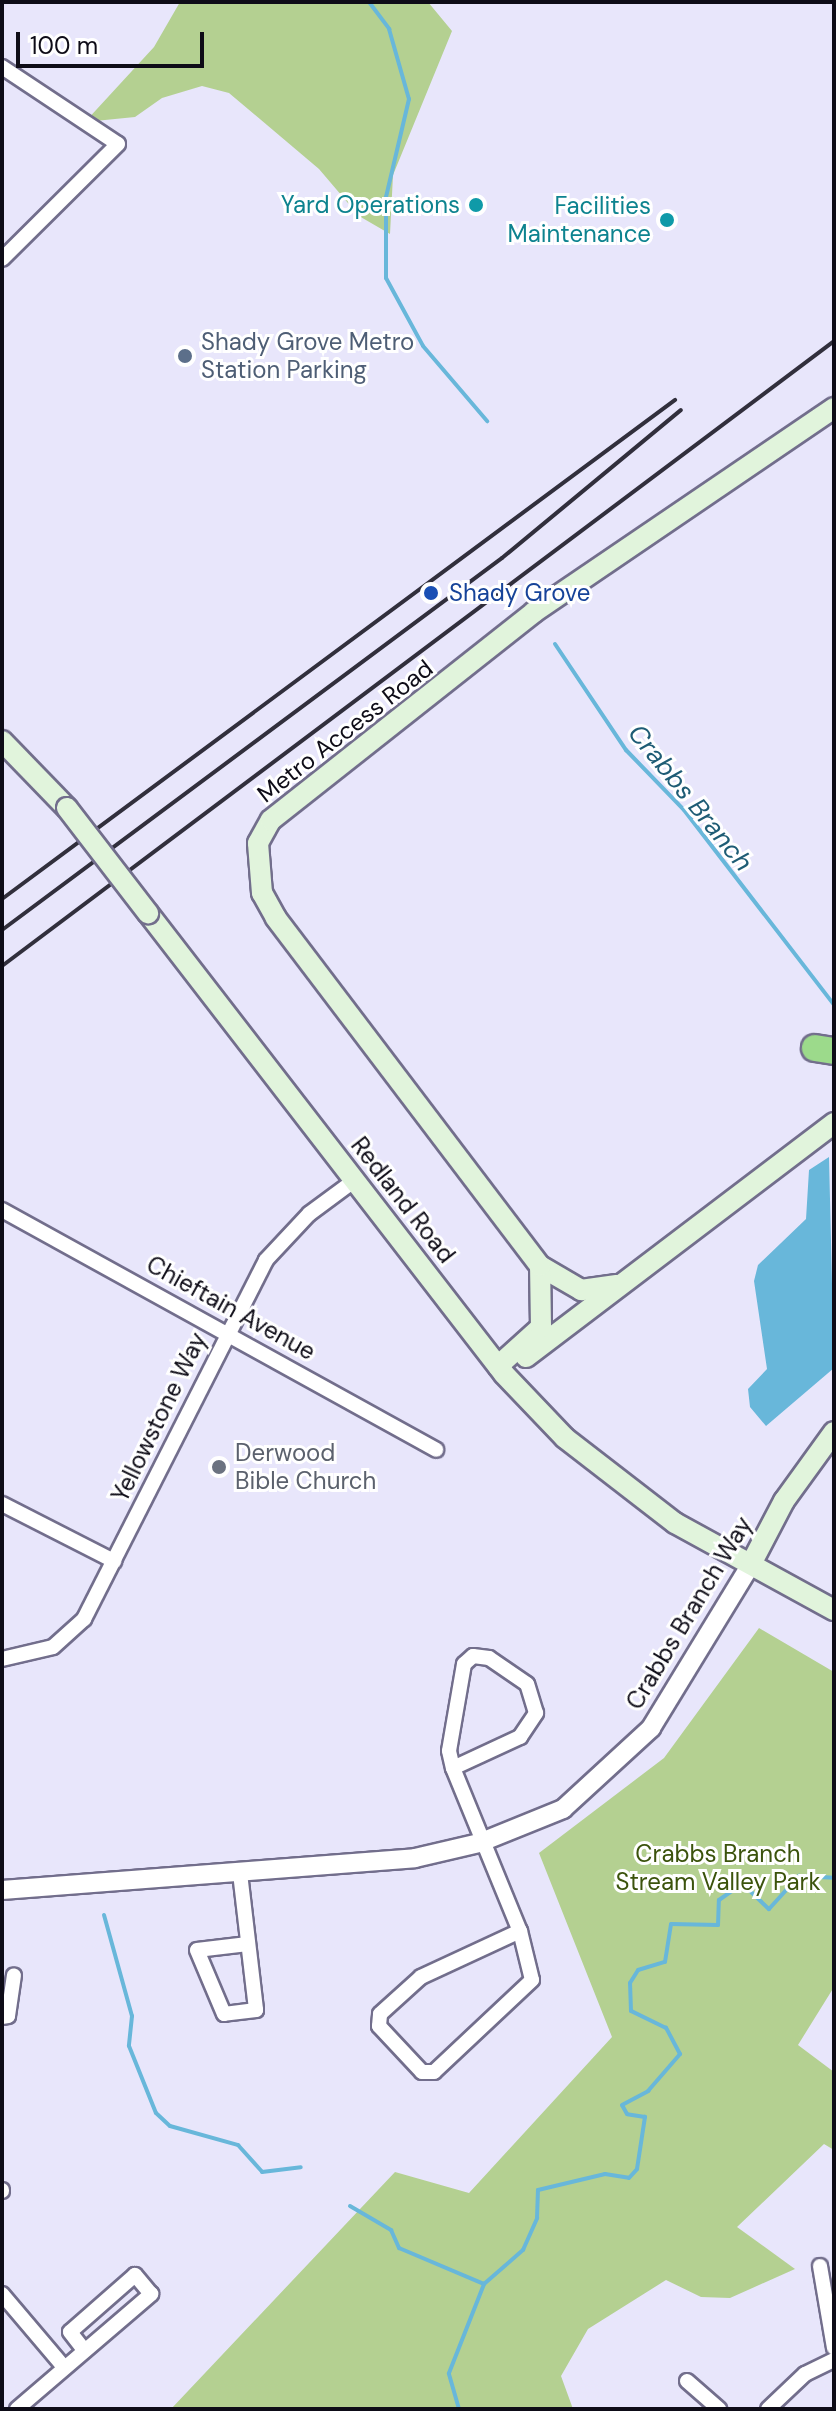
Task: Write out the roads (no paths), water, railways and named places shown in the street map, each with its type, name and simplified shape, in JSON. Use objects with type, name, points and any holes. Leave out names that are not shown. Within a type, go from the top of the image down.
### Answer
[{"type":"main road","name":"Metro Access Road","points":[[540,1266],[276,918],[262,893],[258,843],[271,820],[534,612],[834,408]]},
{"type":"main road","name":"Redland Road","points":[[2,741],[67,808],[502,1371],[622,1486],[834,1610]]},
{"type":"main road","points":[[502,1371],[834,1123]]},
{"type":"main road","points":[[540,1266],[581,1290],[624,1282]]},
{"type":"main road","points":[[502,1371],[541,1327],[540,1266]]},
{"type":"main road","name":"Crabbs Branch Way","points":[[751,1564],[784,1501],[834,1432]]},
{"type":"street","points":[[2,67],[118,144],[2,259]]},
{"type":"street","name":"Yellowstone Way","points":[[2,1659],[39,1653],[65,1638],[114,1561],[228,1330],[280,1242],[355,1180]]},
{"type":"street","name":"Chieftain Avenue","points":[[2,1210],[228,1330],[436,1450]]},
{"type":"street","points":[[2,1504],[114,1561]]},
{"type":"street","name":"Crabbs Branch Way","points":[[2,1890],[415,1858],[482,1842],[563,1809],[613,1770],[689,1673],[751,1564]]},
{"type":"street","points":[[453,1768],[530,1727],[535,1699],[513,1669],[473,1656],[464,1664],[453,1768],[520,1931],[532,1980],[434,2072],[422,2072],[379,2026],[380,2014],[421,1977],[520,1931]]},
{"type":"street","points":[[240,1873],[256,2010],[224,2014],[197,1950],[248,1944]]},
{"type":"street","points":[[2,2017],[8,2016],[14,1975]]},
{"type":"street","points":[[820,2266],[834,2348]]},
{"type":"street","points":[[17,2409],[151,2294],[135,2275],[70,2332],[84,2350]]},
{"type":"street","points":[[2,2294],[64,2367]]},
{"type":"street","points":[[768,2409],[805,2374],[834,2360]]},
{"type":"street","points":[[687,2381],[719,2409]]},
{"type":"water","points":[[829,1157],[834,1368],[766,1426],[750,1407],[748,1389],[767,1369],[754,1281],[758,1265],[806,1219],[809,1170]]},
{"type":"waterway","name":"Crabbs Branch","points":[[369,2],[389,29],[409,99],[386,197],[386,278],[423,346],[487,421]]},
{"type":"waterway","name":"Crabbs Branch","points":[[555,644],[626,750],[684,810],[834,1005]]},
{"type":"waterway","name":"Crabbs Branch","points":[[459,2409],[449,2373],[484,2284],[523,2250],[537,2218],[538,2190],[605,2174],[629,2178],[637,2169],[645,2117],[627,2114],[622,2105],[648,2091],[680,2054],[666,2028],[631,2011],[630,1983],[638,1970],[665,1962],[671,1924],[718,1925],[719,1900],[735,1889],[746,1887],[769,1909],[799,1876],[834,1878]]},
{"type":"waterway","points":[[104,1915],[132,2016],[129,2046],[156,2113],[170,2126],[238,2145],[262,2172],[301,2167]]},
{"type":"waterway","points":[[350,2206],[391,2230],[399,2248],[484,2284]]},
{"type":"railway","points":[[2,966],[834,341]]},
{"type":"railway","points":[[2,899],[675,400]]},
{"type":"railway","points":[[2,930],[502,558],[681,410]]},
{"type":"place","name":"Yard Operations","points":[[476,205]]},
{"type":"place","name":"Facilities Maintenance","points":[[667,220]]},
{"type":"place","name":"Shady Grove Metro Station Parking","points":[[185,356]]},
{"type":"place","name":"Shady Grove","points":[[431,593]]},
{"type":"place","name":"Derwood Bible Church","points":[[219,1467]]},
{"type":"park label","name":"Crabbs Branch Stream Valley Park","points":[[718,1868]]}]
